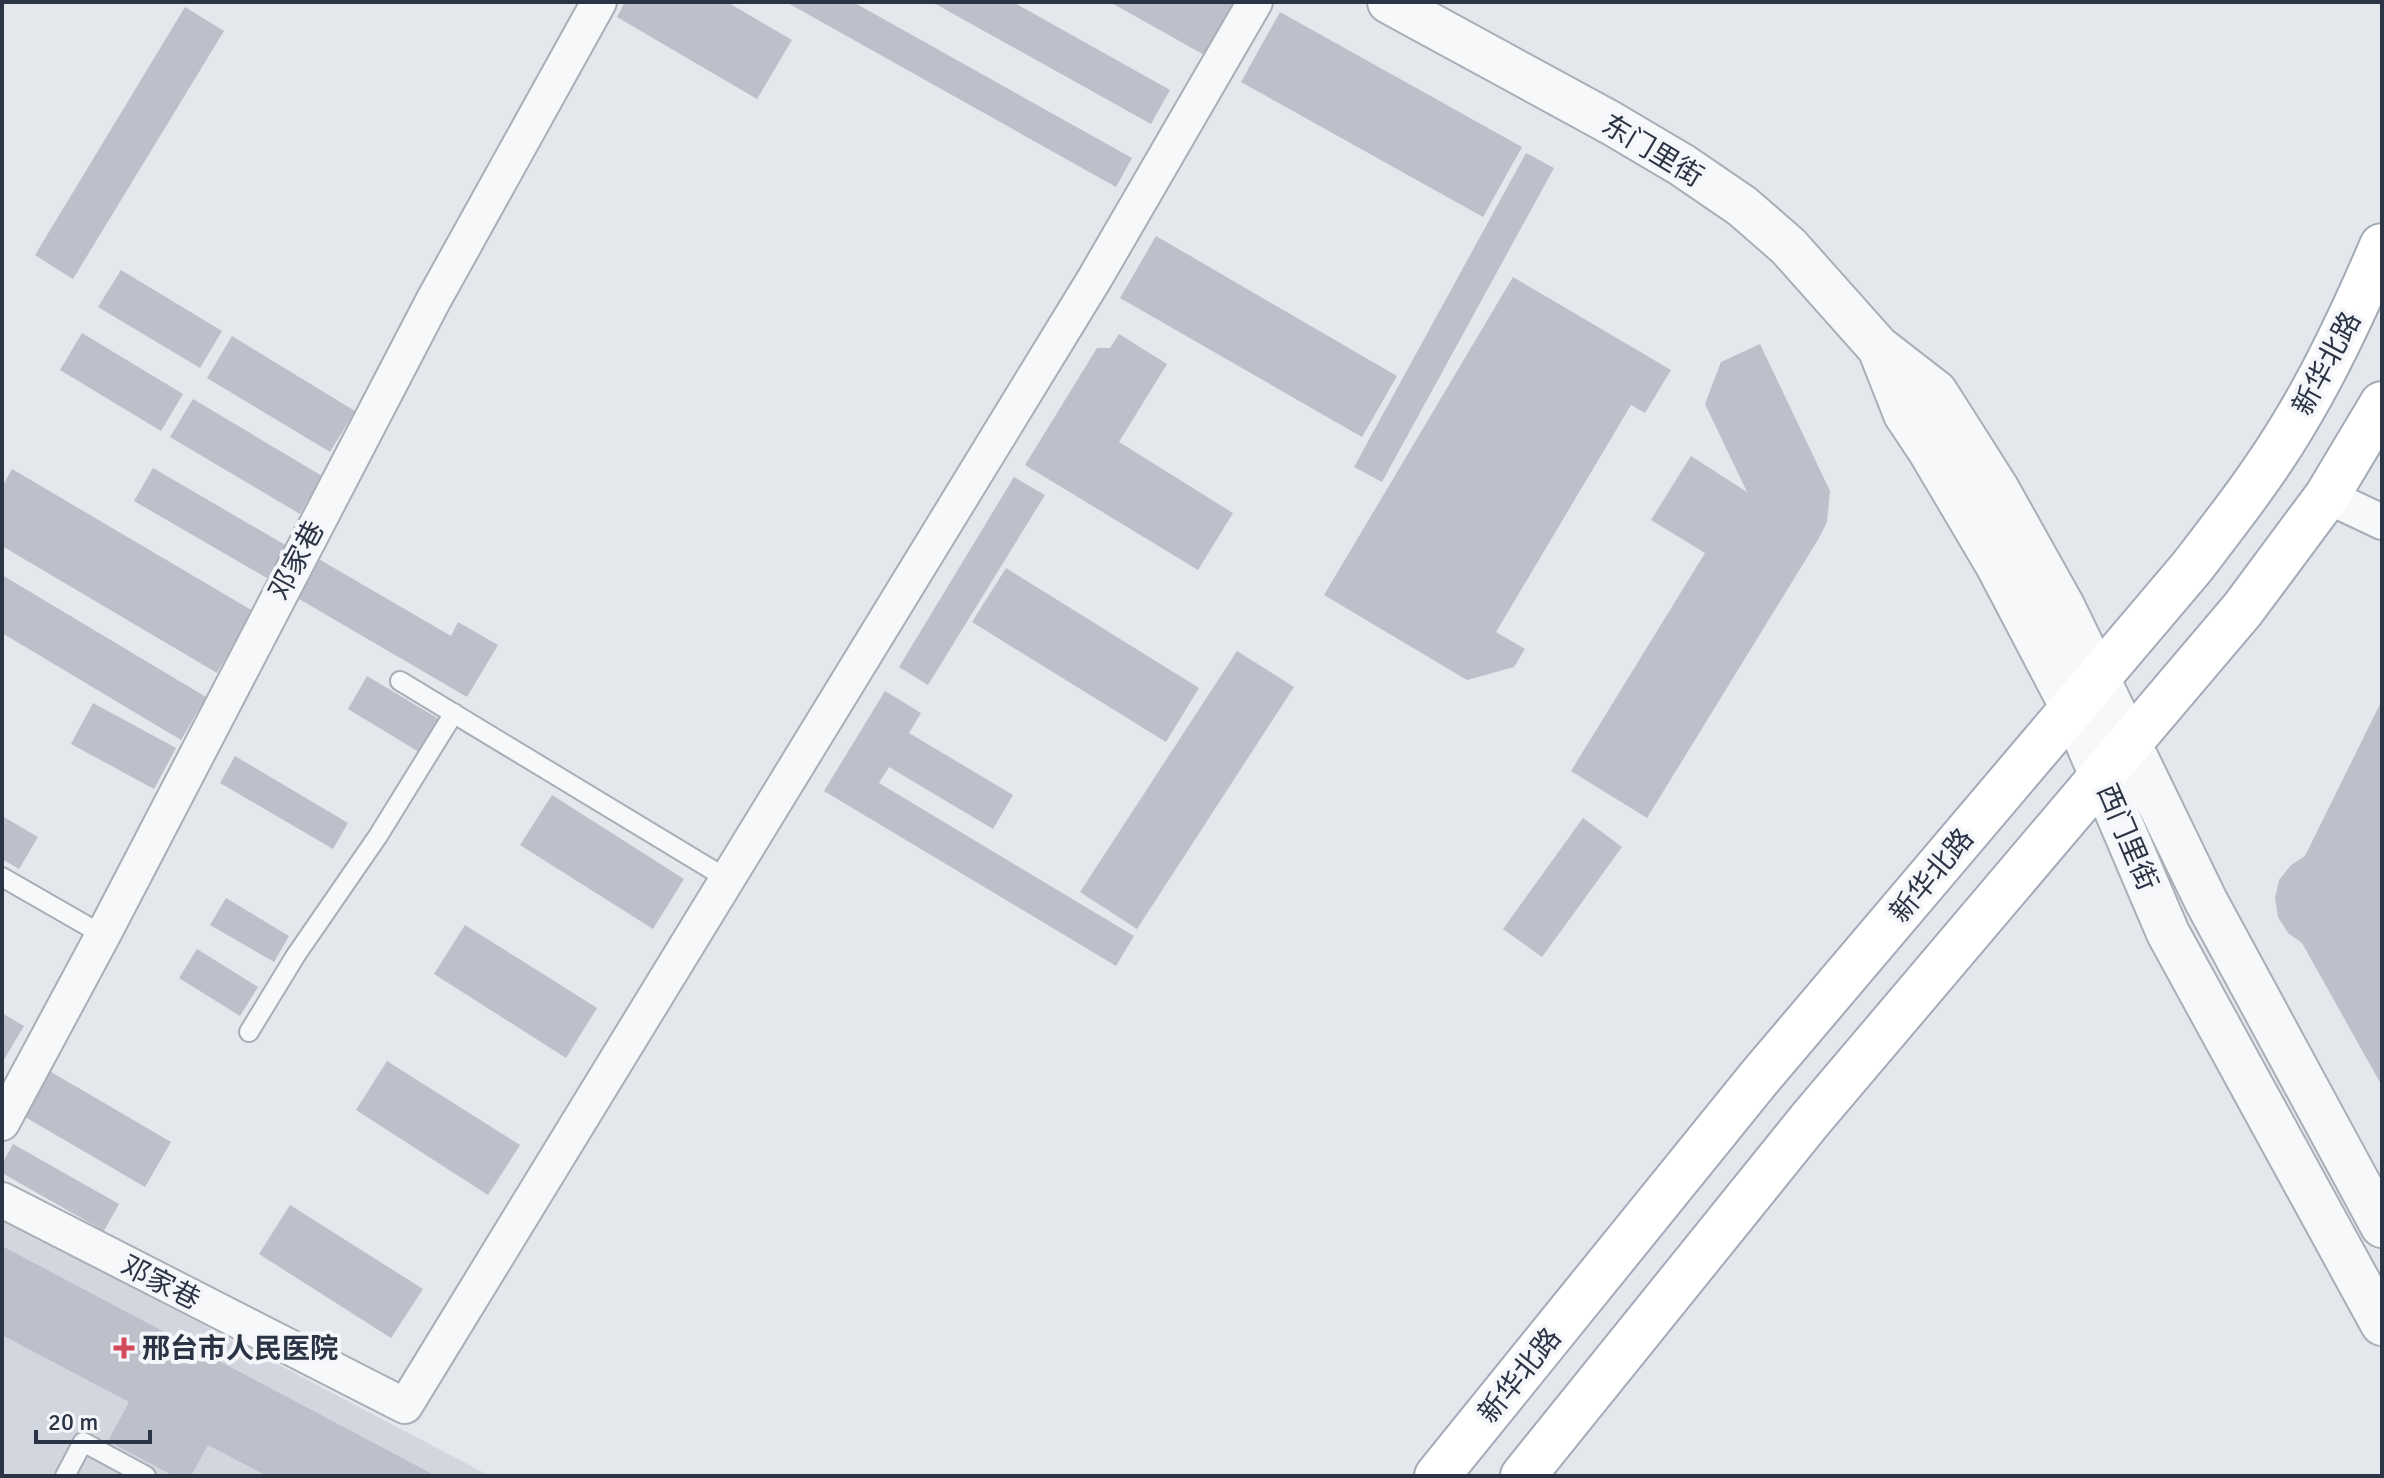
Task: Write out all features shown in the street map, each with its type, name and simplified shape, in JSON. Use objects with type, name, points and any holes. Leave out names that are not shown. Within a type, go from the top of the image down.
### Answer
[{"type":"main road","name":"新华北路","points":[[1437,1476],[1759,1078],[2192,567],[2295,423],[2336,348],[2382,246]]},
{"type":"main road","points":[[1523,1476],[1810,1120],[2243,609],[2327,496],[2382,404]]},
{"type":"street","name":"邓家巷","points":[[2,1123],[433,301],[599,2]]},
{"type":"street","points":[[729,880],[1095,278],[1255,2]]},
{"type":"street","name":"东门里街","points":[[1389,2],[1611,123],[1682,165],[1742,206],[1788,246],[1878,347],[1936,392],[2031,546],[2086,693]]},
{"type":"street","points":[[2327,496],[2382,522]]},
{"type":"street","name":"西门里街","points":[[2086,693],[2116,760],[2168,933],[2382,1324]]},
{"type":"street","points":[[2116,760],[2206,901],[2382,1226]]},
{"type":"street","name":"邓家巷","points":[[2,1200],[405,1406],[729,880]]},
{"type":"lane","points":[[400,681],[729,880]]},
{"type":"lane","points":[[249,1032],[296,955],[378,836],[454,713]]},
{"type":"lane","points":[[2,877],[103,935]]},
{"type":"lane","points":[[65,1476],[83,1442],[146,1476]]},
{"type":"shaded area","name":"邢台市人民医院","points":[[2,1219],[490,1476],[2,1476]]},
{"type":"building","points":[[625,2],[727,2],[792,40],[757,99],[617,17]]},
{"type":"building","points":[[786,2],[853,2],[1132,158],[1116,187]]},
{"type":"building","points":[[932,2],[1013,2],[1170,90],[1151,124]]},
{"type":"building","points":[[1110,2],[1236,2],[1206,56]]},
{"type":"building","points":[[185,7],[224,31],[73,279],[35,255]]},
{"type":"building","points":[[1280,12],[1522,147],[1483,217],[1241,82]]},
{"type":"building","points":[[1526,153],[1554,168],[1382,482],[1354,467]]},
{"type":"building","points":[[1156,236],[1397,376],[1362,437],[1120,298]]},
{"type":"building","points":[[121,270],[222,331],[200,368],[98,307]]},
{"type":"building","points":[[1513,277],[1671,370],[1645,413],[1631,405],[1496,632],[1525,649],[1514,667],[1467,680],[1324,595]]},
{"type":"building","points":[[82,333],[183,394],[161,431],[60,370]]},
{"type":"building","points":[[1119,334],[1167,364],[1119,442],[1233,513],[1198,570],[1025,465],[1097,348],[1110,348]]},
{"type":"building","points":[[232,336],[355,411],[330,452],[207,378]]},
{"type":"building","points":[[1760,344],[1830,491],[1827,522],[1647,818],[1571,771],[1705,553],[1651,520],[1691,456],[1747,492],[1705,404],[1721,362]]},
{"type":"building","points":[[193,399],[322,476],[300,514],[170,437]]},
{"type":"building","points":[[153,468],[287,546],[267,578],[134,501]]},
{"type":"building","points":[[12,469],[253,611],[217,673],[2,546],[2,487]]},
{"type":"building","points":[[1014,477],[1045,495],[928,685],[899,667]]},
{"type":"building","points":[[317,558],[451,636],[458,622],[498,645],[467,697],[294,596]]},
{"type":"building","points":[[1006,568],[1199,688],[1166,742],[972,622]]},
{"type":"building","points":[[2,575],[206,697],[181,740],[2,633]]},
{"type":"building","points":[[1237,651],[1294,687],[1137,929],[1080,892]]},
{"type":"building","points":[[367,676],[439,719],[419,752],[348,709]]},
{"type":"building","points":[[885,691],[921,713],[909,733],[1013,795],[993,829],[889,767],[879,783],[1134,936],[1116,966],[824,791]]},
{"type":"building","points":[[2382,700],[2382,1086],[2302,943],[2288,933],[2278,917],[2275,898],[2279,880],[2291,865],[2305,856]]},
{"type":"building","points":[[93,703],[176,748],[154,789],[71,744]]},
{"type":"building","points":[[235,756],[348,823],[333,849],[220,783]]},
{"type":"building","points":[[552,795],[684,879],[653,929],[520,845]]},
{"type":"building","points":[[2,816],[38,837],[19,869],[2,859]]},
{"type":"building","points":[[1583,818],[1622,847],[1542,957],[1503,929]]},
{"type":"building","points":[[226,898],[289,936],[274,962],[210,925]]},
{"type":"building","points":[[465,925],[597,1008],[566,1058],[434,974]]},
{"type":"building","points":[[197,949],[258,987],[240,1016],[179,978]]},
{"type":"building","points":[[2,1013],[24,1026],[2,1063]]},
{"type":"building","points":[[387,1061],[520,1145],[488,1195],[356,1110]]},
{"type":"building","points":[[46,1069],[171,1142],[145,1187],[20,1114]]},
{"type":"building","points":[[13,1144],[119,1204],[104,1231],[2,1173],[2,1164]]},
{"type":"building","points":[[290,1205],[423,1289],[391,1338],[259,1254]]},
{"type":"building","points":[[2,1246],[436,1476],[267,1476],[208,1445],[191,1476],[174,1476],[108,1441],[129,1402],[2,1335]]},
{"type":"place","name":"邢台市人民医院","points":[[124,1348]]}]
